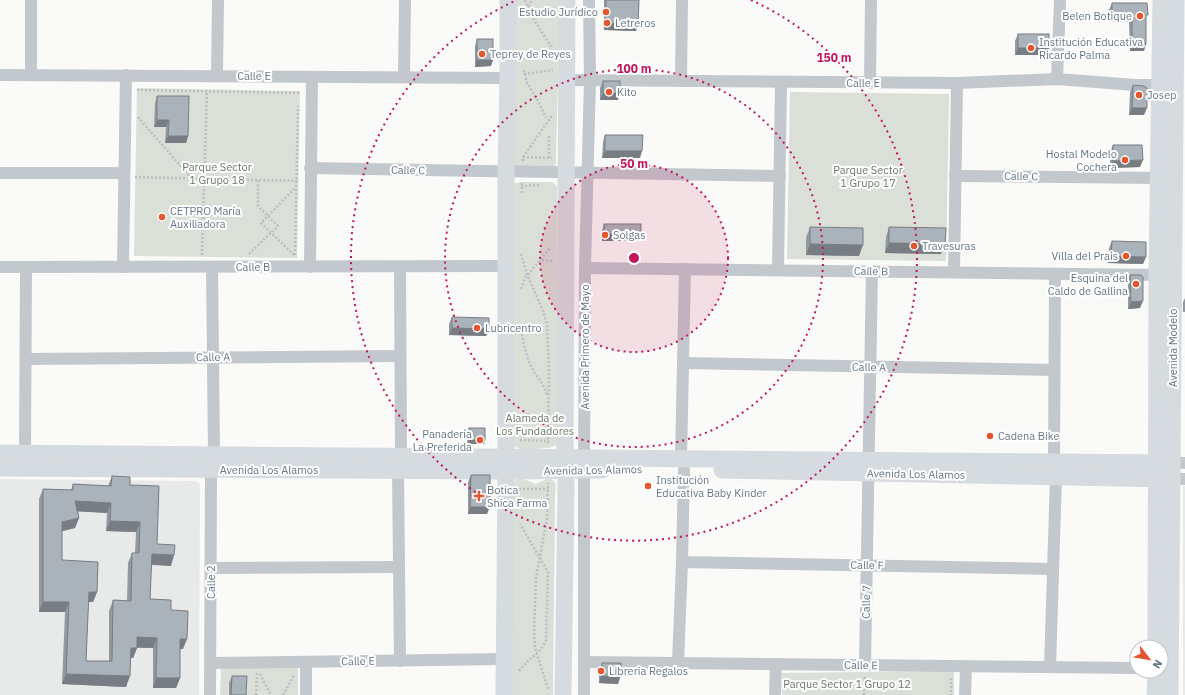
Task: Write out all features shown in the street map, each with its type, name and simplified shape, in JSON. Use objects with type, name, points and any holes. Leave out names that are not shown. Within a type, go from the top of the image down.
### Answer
[{"type":"street","points":[[31,0],[31,75]]},
{"type":"street","points":[[212,76],[218,0]]},
{"type":"street","points":[[404,77],[405,0]]},
{"type":"street","points":[[504,695],[506,266],[516,76],[508,0]]},
{"type":"street","name":"Avenida Primero de Mayo","points":[[563,695],[566,489],[567,166],[562,74],[567,0]]},
{"type":"street","name":"Avenida Primero de Mayo","points":[[584,695],[585,268],[590,80],[589,0]]},
{"type":"street","points":[[681,81],[682,0]]},
{"type":"street","points":[[870,83],[871,0]]},
{"type":"street","points":[[1057,79],[1060,0]]},
{"type":"street","name":"Avenida Modelo","points":[[1161,0],[1173,85]]},
{"type":"street","name":"Avenida Modelo","points":[[1170,695],[1173,85],[1176,0]]},
{"type":"street","name":"Calle E","points":[[0,74],[312,77],[516,76]]},
{"type":"street","name":"Calle E","points":[[562,74],[590,80],[957,83],[1057,79],[1135,85],[1173,85]]},
{"type":"street","points":[[123,267],[126,75]]},
{"type":"street","points":[[310,267],[312,77]]},
{"type":"street","points":[[778,270],[781,82]]},
{"type":"street","points":[[954,272],[957,83]]},
{"type":"street","name":"Calle C","points":[[310,168],[512,174],[567,166],[588,174],[780,176]]},
{"type":"street","points":[[0,173],[124,175]]},
{"type":"street","name":"Calle C","points":[[955,176],[1173,178]]},
{"type":"street","name":"Calle B","points":[[0,267],[123,267],[206,261],[310,267],[506,266]]},
{"type":"street","name":"Calle 2","points":[[206,261],[213,357],[210,695]]},
{"type":"street","points":[[25,453],[26,267]]},
{"type":"street","points":[[400,267],[400,661]]},
{"type":"street","name":"Calle B","points":[[585,268],[1172,274]]},
{"type":"street","points":[[678,663],[682,562],[685,269]]},
{"type":"street","points":[[868,467],[872,271]]},
{"type":"street","points":[[1050,667],[1055,470],[1055,274]]},
{"type":"street","name":"Avenida Modelo","points":[[1157,639],[1179,372],[1172,274]]},
{"type":"street","name":"Calle A","points":[[26,359],[400,356]]},
{"type":"street","name":"Calle A","points":[[683,363],[1054,370]]},
{"type":"street","name":"Avenida Los Alamos","points":[[0,453],[213,462],[506,464],[548,452],[565,456],[584,464],[1171,471]]},
{"type":"street","name":"Avenida Los Alamos","points":[[0,468],[213,462]]},
{"type":"street","name":"Calle 7","points":[[865,665],[868,467]]},
{"type":"street","name":"Calle F","points":[[682,562],[1053,568]]},
{"type":"street","points":[[211,568],[399,567]]},
{"type":"street","name":"Calle E","points":[[211,663],[505,659]]},
{"type":"street","points":[[304,662],[306,695]]},
{"type":"street","name":"Calle E","points":[[584,662],[1129,668]]},
{"type":"street","points":[[775,695],[776,664]]},
{"type":"street","points":[[965,695],[966,666]]},
{"type":"street","points":[[1155,695],[1156,679]]},
{"type":"path","points":[[524,0],[527,8],[552,47],[552,55]]},
{"type":"path","points":[[523,24],[523,18],[532,0]]},
{"type":"path","points":[[552,62],[562,74]]},
{"type":"path","points":[[516,76],[524,68]]},
{"type":"path","points":[[516,76],[562,74]]},
{"type":"path","points":[[194,255],[206,261],[204,179],[207,91],[212,76]]},
{"type":"path","points":[[516,76],[527,83],[546,118]]},
{"type":"path","points":[[138,97],[138,90],[298,93],[295,257]]},
{"type":"path","points":[[512,174],[551,117],[551,109]]},
{"type":"path","points":[[138,110],[138,125]]},
{"type":"path","points":[[138,117],[192,179]]},
{"type":"path","points":[[549,134],[549,158]]},
{"type":"path","points":[[523,157],[549,158],[567,166]]},
{"type":"path","points":[[512,174],[523,157]]},
{"type":"path","points":[[136,178],[137,170]]},
{"type":"path","points":[[512,174],[544,185]]},
{"type":"path","points":[[512,174],[522,200]]},
{"type":"path","points":[[124,175],[136,178],[310,182]]},
{"type":"path","points":[[255,256],[247,256],[278,226],[258,206],[258,180]]},
{"type":"path","points":[[295,257],[261,223],[296,186]]},
{"type":"path","points":[[521,290],[528,276],[550,249],[550,242]]},
{"type":"path","points":[[521,248],[523,263],[544,311],[547,324],[549,371],[547,519],[536,578],[534,633],[536,654],[549,695]]},
{"type":"path","points":[[287,256],[295,257]]},
{"type":"path","points":[[521,333],[524,348],[532,369],[547,394],[548,452]]},
{"type":"path","points":[[506,440],[565,456]]},
{"type":"path","points":[[506,489],[566,489]]},
{"type":"path","points":[[516,677],[522,667],[543,648],[546,640],[548,572],[520,525],[519,519]]},
{"type":"path","points":[[282,695],[304,662]]},
{"type":"path","points":[[864,695],[865,665]]},
{"type":"path","points":[[256,695],[257,669],[271,695]]},
{"type":"shaded area","points":[[0,479],[198,482],[200,485],[199,695],[0,695]]},
{"type":"shaded area","points":[[1183,486],[1185,486],[1185,695],[1183,695]]},
{"type":"green space","points":[[513,0],[560,0],[556,164],[552,168],[513,166]]},
{"type":"green space","name":"Parque Sector 1 Grupo 18","points":[[137,88],[300,91],[297,258],[134,256]]},
{"type":"green space","name":"Parque Sector 1 Grupo 17","points":[[790,92],[949,94],[946,261],[787,259]]},
{"type":"green space","name":"Alameda de Los Fundadores","points":[[520,182],[552,182],[557,188],[559,436],[556,445],[533,449],[520,449],[512,443],[513,184]]},
{"type":"green space","points":[[518,478],[536,484],[549,478],[556,486],[553,695],[508,695],[514,482]]},
{"type":"green space","points":[[221,668],[298,668],[298,695],[220,695]]},
{"type":"green space","name":"Parque Sector 1 Grupo 12","points":[[954,671],[954,695],[782,695],[782,673]]},
{"type":"building","points":[[606,0],[639,0],[638,24],[606,23]]},
{"type":"building","points":[[1112,3],[1147,3],[1148,15],[1146,15],[1146,44],[1132,44],[1132,15],[1112,15]]},
{"type":"building","points":[[1018,34],[1049,34],[1049,48],[1018,48]]},
{"type":"building","points":[[477,39],[493,39],[493,60],[477,60]]},
{"type":"building","points":[[603,81],[620,81],[620,93],[603,93]]},
{"type":"building","points":[[1133,85],[1144,86],[1147,88],[1147,108],[1132,108]]},
{"type":"building","points":[[157,96],[189,96],[188,136],[168,136],[169,120],[157,120]]},
{"type":"building","points":[[605,135],[643,135],[642,151],[605,151]]},
{"type":"building","points":[[1113,145],[1142,145],[1143,160],[1113,161]]},
{"type":"building","points":[[604,224],[641,224],[641,234],[604,234]]},
{"type":"building","points":[[810,227],[863,228],[863,245],[810,244]]},
{"type":"building","points":[[889,227],[946,228],[945,244],[889,243]]},
{"type":"building","points":[[1112,241],[1146,242],[1146,257],[1111,256]]},
{"type":"building","points":[[1130,275],[1141,275],[1143,277],[1143,301],[1131,302]]},
{"type":"building","points":[[452,317],[489,318],[489,329],[452,328]]},
{"type":"building","points":[[469,428],[485,428],[485,440],[469,440]]},
{"type":"building","points":[[471,475],[490,475],[490,507],[470,507]]},
{"type":"building","points":[[112,476],[130,477],[130,485],[159,486],[157,544],[175,545],[174,555],[152,554],[150,599],[171,600],[171,610],[188,611],[187,639],[180,639],[180,678],[156,678],[157,638],[137,637],[137,648],[131,648],[130,676],[66,674],[69,602],[43,602],[43,489],[73,490],[73,484],[111,486]],"holes":[[[75,501],[111,503],[110,521],[140,522],[139,553],[132,553],[131,601],[113,600],[112,661],[86,661],[89,592],[97,592],[98,562],[62,560],[62,522],[79,518]]]},
{"type":"building","points":[[602,663],[621,663],[620,677],[601,676]]},
{"type":"building","points":[[232,676],[247,676],[246,695],[231,695]]},
{"type":"place","name":"Estudio Jurídico","points":[[606,12]]},
{"type":"place","name":"Belen Botique","points":[[1140,16]]},
{"type":"place","name":"Letreros","points":[[607,23]]},
{"type":"place","name":"Institución Educativa Ricardo Palma","points":[[1031,48]]},
{"type":"place","name":"Teprey de Reyes","points":[[482,54]]},
{"type":"place","name":"Kito","points":[[609,92]]},
{"type":"place","name":"Josep","points":[[1139,95]]},
{"type":"place","name":"Hostal Modelo Cochera","points":[[1125,160]]},
{"type":"place","name":"CETPRO María Auxiliadora","points":[[162,217]]},
{"type":"place","name":"Solgas","points":[[605,235]]},
{"type":"place","name":"Travesuras","points":[[914,246]]},
{"type":"place","name":"Villa del Prais","points":[[1126,256]]},
{"type":"place","name":"Esquina del Caldo de Gallina","points":[[1136,284]]},
{"type":"place","name":"Lubricentro","points":[[477,328]]},
{"type":"place","name":"Cadena Bike","points":[[990,436]]},
{"type":"place","name":"Panadería La Preferida","points":[[480,440]]},
{"type":"place","name":"Institución Educativa Baby Kinder","points":[[648,486]]},
{"type":"place","name":"Botica Shica Farma","points":[[479,496]]},
{"type":"place","name":"Libreria Regalos","points":[[601,671]]}]
